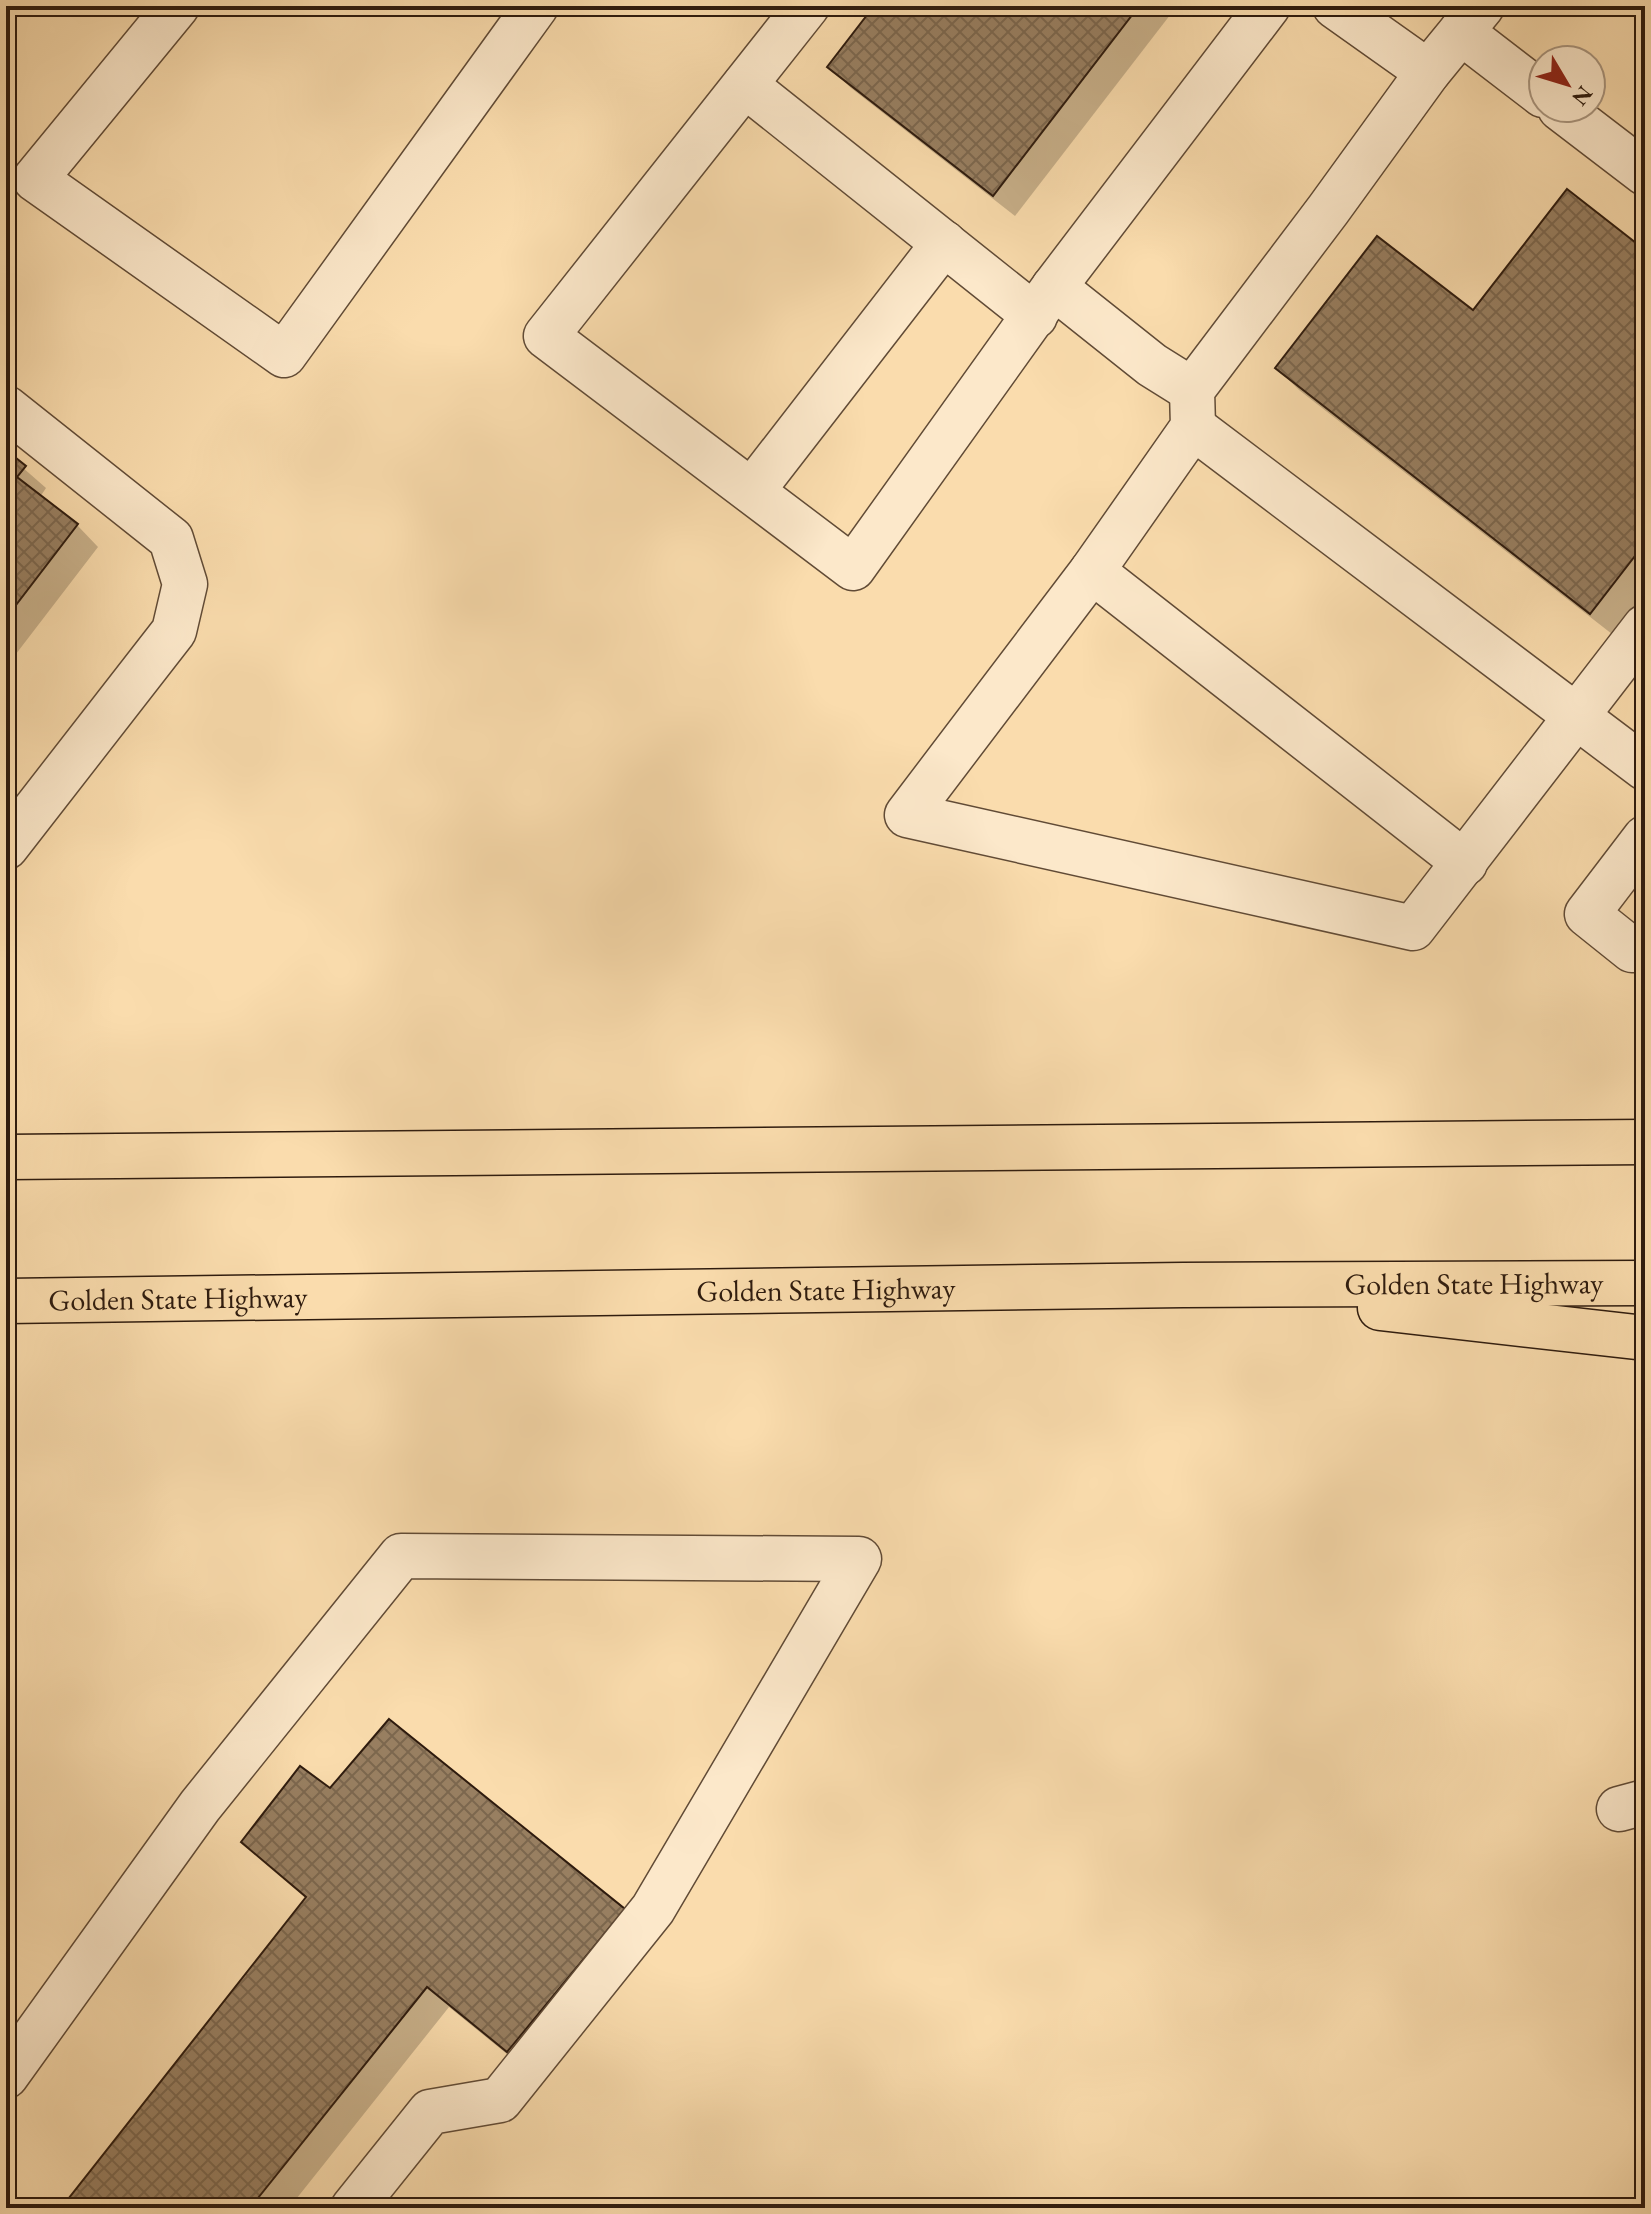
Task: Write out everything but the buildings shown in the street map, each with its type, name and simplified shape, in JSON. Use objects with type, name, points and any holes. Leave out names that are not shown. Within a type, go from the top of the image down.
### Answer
[{"type":"highway","points":[[6,1157],[1645,1142]]},
{"type":"highway","name":"Golden State Highway","points":[[6,1301],[1183,1285],[1645,1283]]},
{"type":"highway","points":[[1183,1285],[1645,1338]]},
{"type":"lane","points":[[177,6],[35,179],[284,355],[536,6]]},
{"type":"lane","points":[[807,6],[546,336],[853,568],[1045,302],[1268,6]]},
{"type":"lane","points":[[1335,6],[1428,72]]},
{"type":"lane","points":[[1527,78],[1472,19],[1428,72],[1328,210],[1192,409],[1092,571],[907,815],[1413,928],[1645,627]]},
{"type":"lane","points":[[745,85],[944,243],[1152,365],[1192,409],[1576,717],[1645,768]]},
{"type":"lane","points":[[1581,124],[1645,173]]},
{"type":"lane","points":[[752,491],[944,243]]},
{"type":"lane","points":[[6,408],[171,539],[185,584],[174,631],[6,847]]},
{"type":"lane","points":[[1092,571],[1465,863]]},
{"type":"lane","points":[[1645,838],[1587,914],[1632,950],[1645,949]]},
{"type":"lane","points":[[6,2076],[200,1806],[401,1556],[859,1559],[653,1909],[500,2100],[430,2112],[353,2208]]}]
